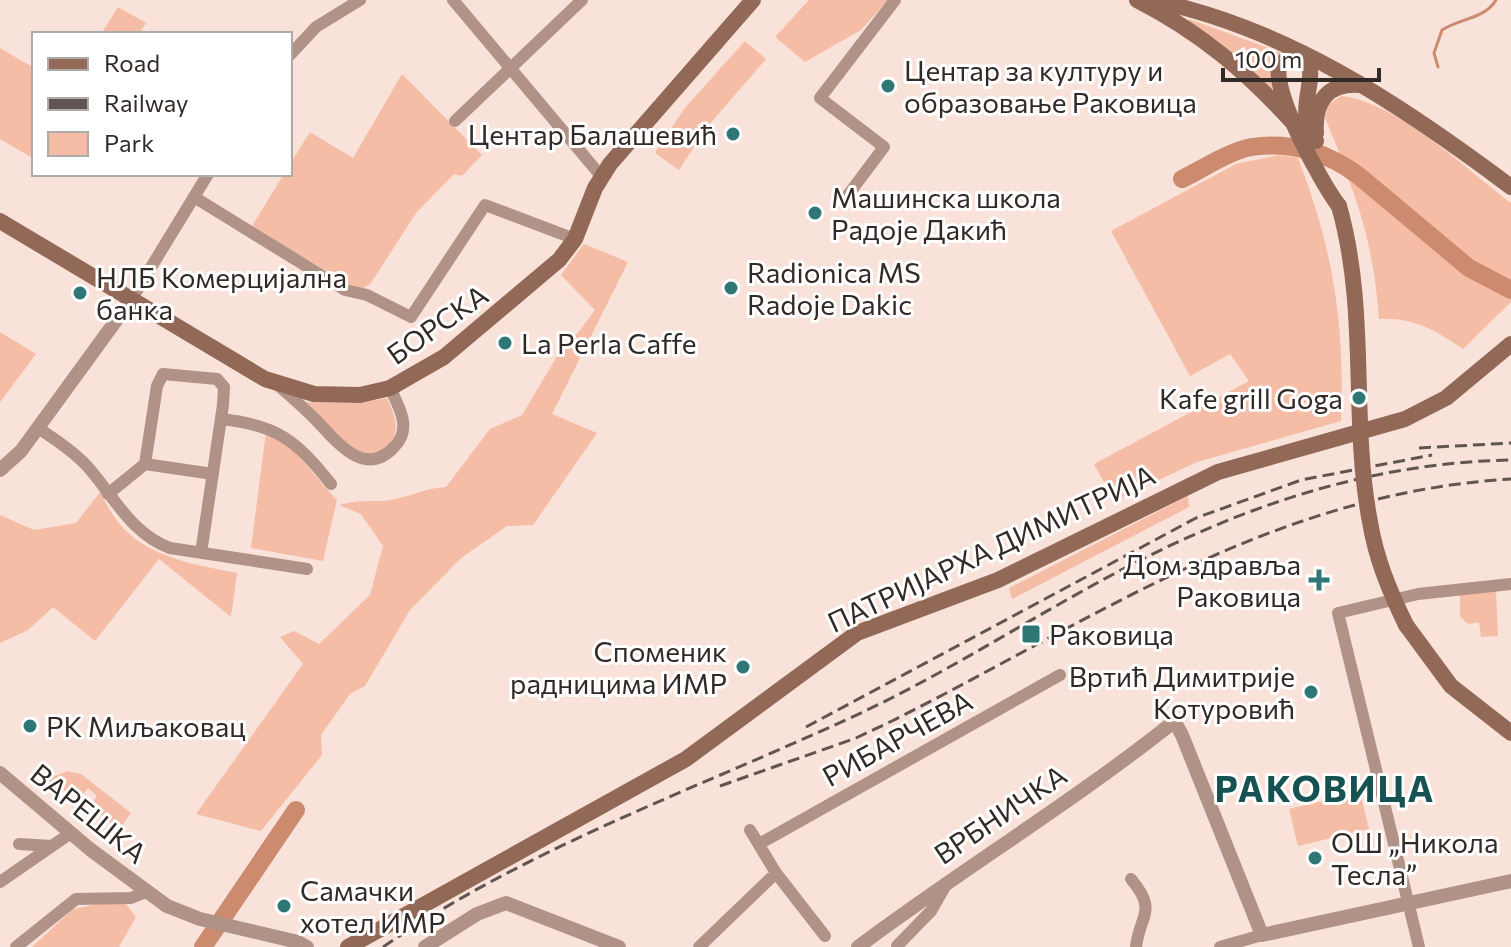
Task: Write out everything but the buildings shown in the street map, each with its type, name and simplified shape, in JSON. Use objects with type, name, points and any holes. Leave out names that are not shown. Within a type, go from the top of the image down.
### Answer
[{"type":"main road","name":"БОРСКА","points":[[0,221],[277,384],[336,396],[390,388],[459,346],[559,260],[575,239],[601,176],[753,0]]},
{"type":"main road","points":[[1137,0],[1197,33],[1231,59],[1294,124]]},
{"type":"main road","points":[[1151,0],[1206,15],[1303,54],[1365,85],[1416,117],[1511,187]]},
{"type":"main road","points":[[1303,54],[1284,60],[1277,72],[1294,124],[1339,206]]},
{"type":"main road","points":[[1303,54],[1311,77],[1304,116],[1336,186],[1355,277],[1368,512],[1382,572],[1406,625],[1445,680],[1506,728]]},
{"type":"main road","points":[[1317,143],[1315,115],[1321,99],[1340,85],[1365,85]]},
{"type":"main road","name":"ПАТРИЈАРХА ДИМИТРИЈА","points":[[348,947],[686,759],[857,633],[998,580],[1218,472],[1405,419],[1446,398],[1511,344]]},
{"type":"street","points":[[292,53],[316,27],[360,0]]},
{"type":"street","points":[[453,0],[601,176]]},
{"type":"street","points":[[455,121],[582,0]]},
{"type":"street","points":[[848,195],[884,147],[820,98],[895,0]]},
{"type":"street","points":[[0,470],[38,428],[131,300],[207,176]]},
{"type":"street","points":[[194,197],[345,290],[367,295],[411,317],[485,205],[575,239]]},
{"type":"street","points":[[108,494],[145,464],[157,386],[166,372],[221,382],[224,387],[221,419],[201,553]]},
{"type":"street","points":[[277,384],[347,453],[364,459],[388,452],[402,434],[401,412],[390,388]]},
{"type":"street","points":[[221,419],[256,423],[279,432],[303,450],[331,484]]},
{"type":"street","points":[[38,428],[82,461],[135,526],[155,542],[201,553],[307,569]]},
{"type":"street","points":[[145,464],[213,474]]},
{"type":"street","points":[[1419,947],[1338,613],[1418,594],[1511,584]]},
{"type":"street","name":"РИБАРЧЕВА","points":[[759,844],[1060,675]]},
{"type":"street","name":"ВРБНИЧКА","points":[[858,947],[949,880],[1117,767],[1171,724],[1177,726],[1182,735],[1262,935]]},
{"type":"street","name":"ВАРЕШКА","points":[[0,773],[146,892],[176,911],[227,927],[298,942],[307,947]]},
{"type":"street","points":[[750,830],[776,873],[825,936]]},
{"type":"street","points":[[0,882],[71,833]]},
{"type":"street","points":[[19,844],[52,846]]},
{"type":"street","points":[[699,947],[776,873]]},
{"type":"street","points":[[1131,879],[1142,891],[1148,909],[1136,947]]},
{"type":"street","points":[[897,946],[931,911],[949,880]]},
{"type":"street","points":[[1220,947],[1406,902],[1511,881]]},
{"type":"street","name":"ВАРЕШКА","points":[[16,947],[76,899],[136,898],[146,892]]},
{"type":"street","points":[[425,947],[502,903],[512,903],[619,947]]},
{"type":"green space","points":[[809,0],[888,0],[861,30],[805,62],[775,37]]},
{"type":"green space","points":[[118,7],[146,23],[140,32],[102,32]]},
{"type":"green space","points":[[1189,19],[1282,53],[1271,71],[1272,90],[1188,22]]},
{"type":"green space","points":[[745,41],[766,59],[708,126],[679,170],[655,153],[684,109]]},
{"type":"green space","points":[[0,48],[32,67],[32,158],[0,139]]},
{"type":"green space","points":[[402,74],[482,155],[462,176],[454,174],[416,213],[371,283],[364,288],[354,288],[252,226],[283,176],[292,176],[292,161],[310,132],[353,158]]},
{"type":"green space","points":[[1341,96],[1385,110],[1407,123],[1511,203],[1511,286],[1481,273],[1342,159],[1325,118],[1328,105]]},
{"type":"green space","points":[[1279,155],[1298,158],[1328,255],[1341,351],[1341,421],[1197,462],[1114,501],[1094,464],[1249,381],[1230,354],[1190,376],[1111,231],[1236,164]]},
{"type":"green space","points":[[1344,168],[1466,270],[1511,296],[1511,302],[1463,349],[1423,326],[1403,320],[1379,319],[1368,242]]},
{"type":"green space","points":[[584,244],[628,262],[552,414],[597,433],[533,525],[507,526],[461,558],[410,610],[365,686],[350,694],[321,735],[322,755],[261,831],[196,814],[303,664],[280,637],[294,631],[319,644],[370,595],[383,546],[361,514],[339,505],[392,500],[446,487],[490,429],[522,415],[565,343],[578,333],[595,310],[561,275]]},
{"type":"green space","points":[[0,332],[36,354],[0,402]]},
{"type":"green space","points":[[387,398],[395,422],[395,434],[388,445],[377,453],[366,454],[344,441],[306,402],[358,403]]},
{"type":"green space","points":[[266,432],[298,455],[337,500],[323,561],[251,548]]},
{"type":"green space","points":[[101,491],[111,512],[139,541],[175,559],[237,573],[231,617],[159,559],[95,641],[53,607],[28,630],[0,643],[0,515],[34,530],[76,523]]},
{"type":"green space","points":[[1188,496],[1189,507],[1012,599],[1009,588]]},
{"type":"green space","points":[[1496,590],[1498,636],[1481,637],[1479,622],[1468,624],[1460,617],[1460,591]]},
{"type":"green space","points":[[68,771],[81,774],[131,813],[119,830],[90,805],[97,796],[88,788],[80,798],[45,786],[52,777]]},
{"type":"green space","points":[[1360,792],[1369,829],[1298,846],[1289,809]]},
{"type":"green space","points":[[103,903],[126,904],[136,917],[119,947],[32,947],[73,909]]},
{"type":"waterway","points":[[1438,67],[1434,53],[1442,30],[1479,15],[1496,0]]},
{"type":"waterway","points":[[1182,179],[1225,156],[1252,147],[1295,147],[1322,155],[1359,176],[1469,268],[1511,290]]},
{"type":"waterway","points":[[203,947],[296,810]]},
{"type":"railway","points":[[1419,448],[1511,443]]},
{"type":"railway","points":[[806,727],[1196,518],[1301,480],[1432,455]]},
{"type":"railway","points":[[383,947],[440,911],[557,848],[863,712],[1113,574],[1235,517],[1312,491],[1390,472],[1511,460]]},
{"type":"railway","points":[[720,786],[856,738],[1115,603],[1265,535],[1343,508],[1425,489],[1511,479]]},
{"type":"place","name":"Центар за културу и образовање Раковица","points":[[888,86]]},
{"type":"place","name":"Центар Балашевић","points":[[733,134]]},
{"type":"place","name":"Машинска школа Радоје Дакић","points":[[815,213]]},
{"type":"place","name":"Radionica MS Radoje Dakic","points":[[731,288]]},
{"type":"place","name":"НЛБ Комерцијална банка","points":[[80,293]]},
{"type":"place","name":"La Perla Caffe","points":[[505,343]]},
{"type":"place","name":"Kafe grill Goga","points":[[1359,398]]},
{"type":"place","name":"Дом здравља Раковица","points":[[1319,580]]},
{"type":"place","name":"Раковица","points":[[1031,634]]},
{"type":"place","name":"Споменик радницима ИМР","points":[[743,667]]},
{"type":"place","name":"Вртић Димитрије Котуровић","points":[[1311,692]]},
{"type":"place","name":"РК Миљаковац","points":[[30,726]]},
{"type":"place","name":"ОШ „Никола Тесла”","points":[[1315,858]]},
{"type":"place","name":"Самачки хотел ИМР","points":[[284,906]]},
{"type":"district","name":"РАКОВИЦА","points":[[1325,787]]}]
